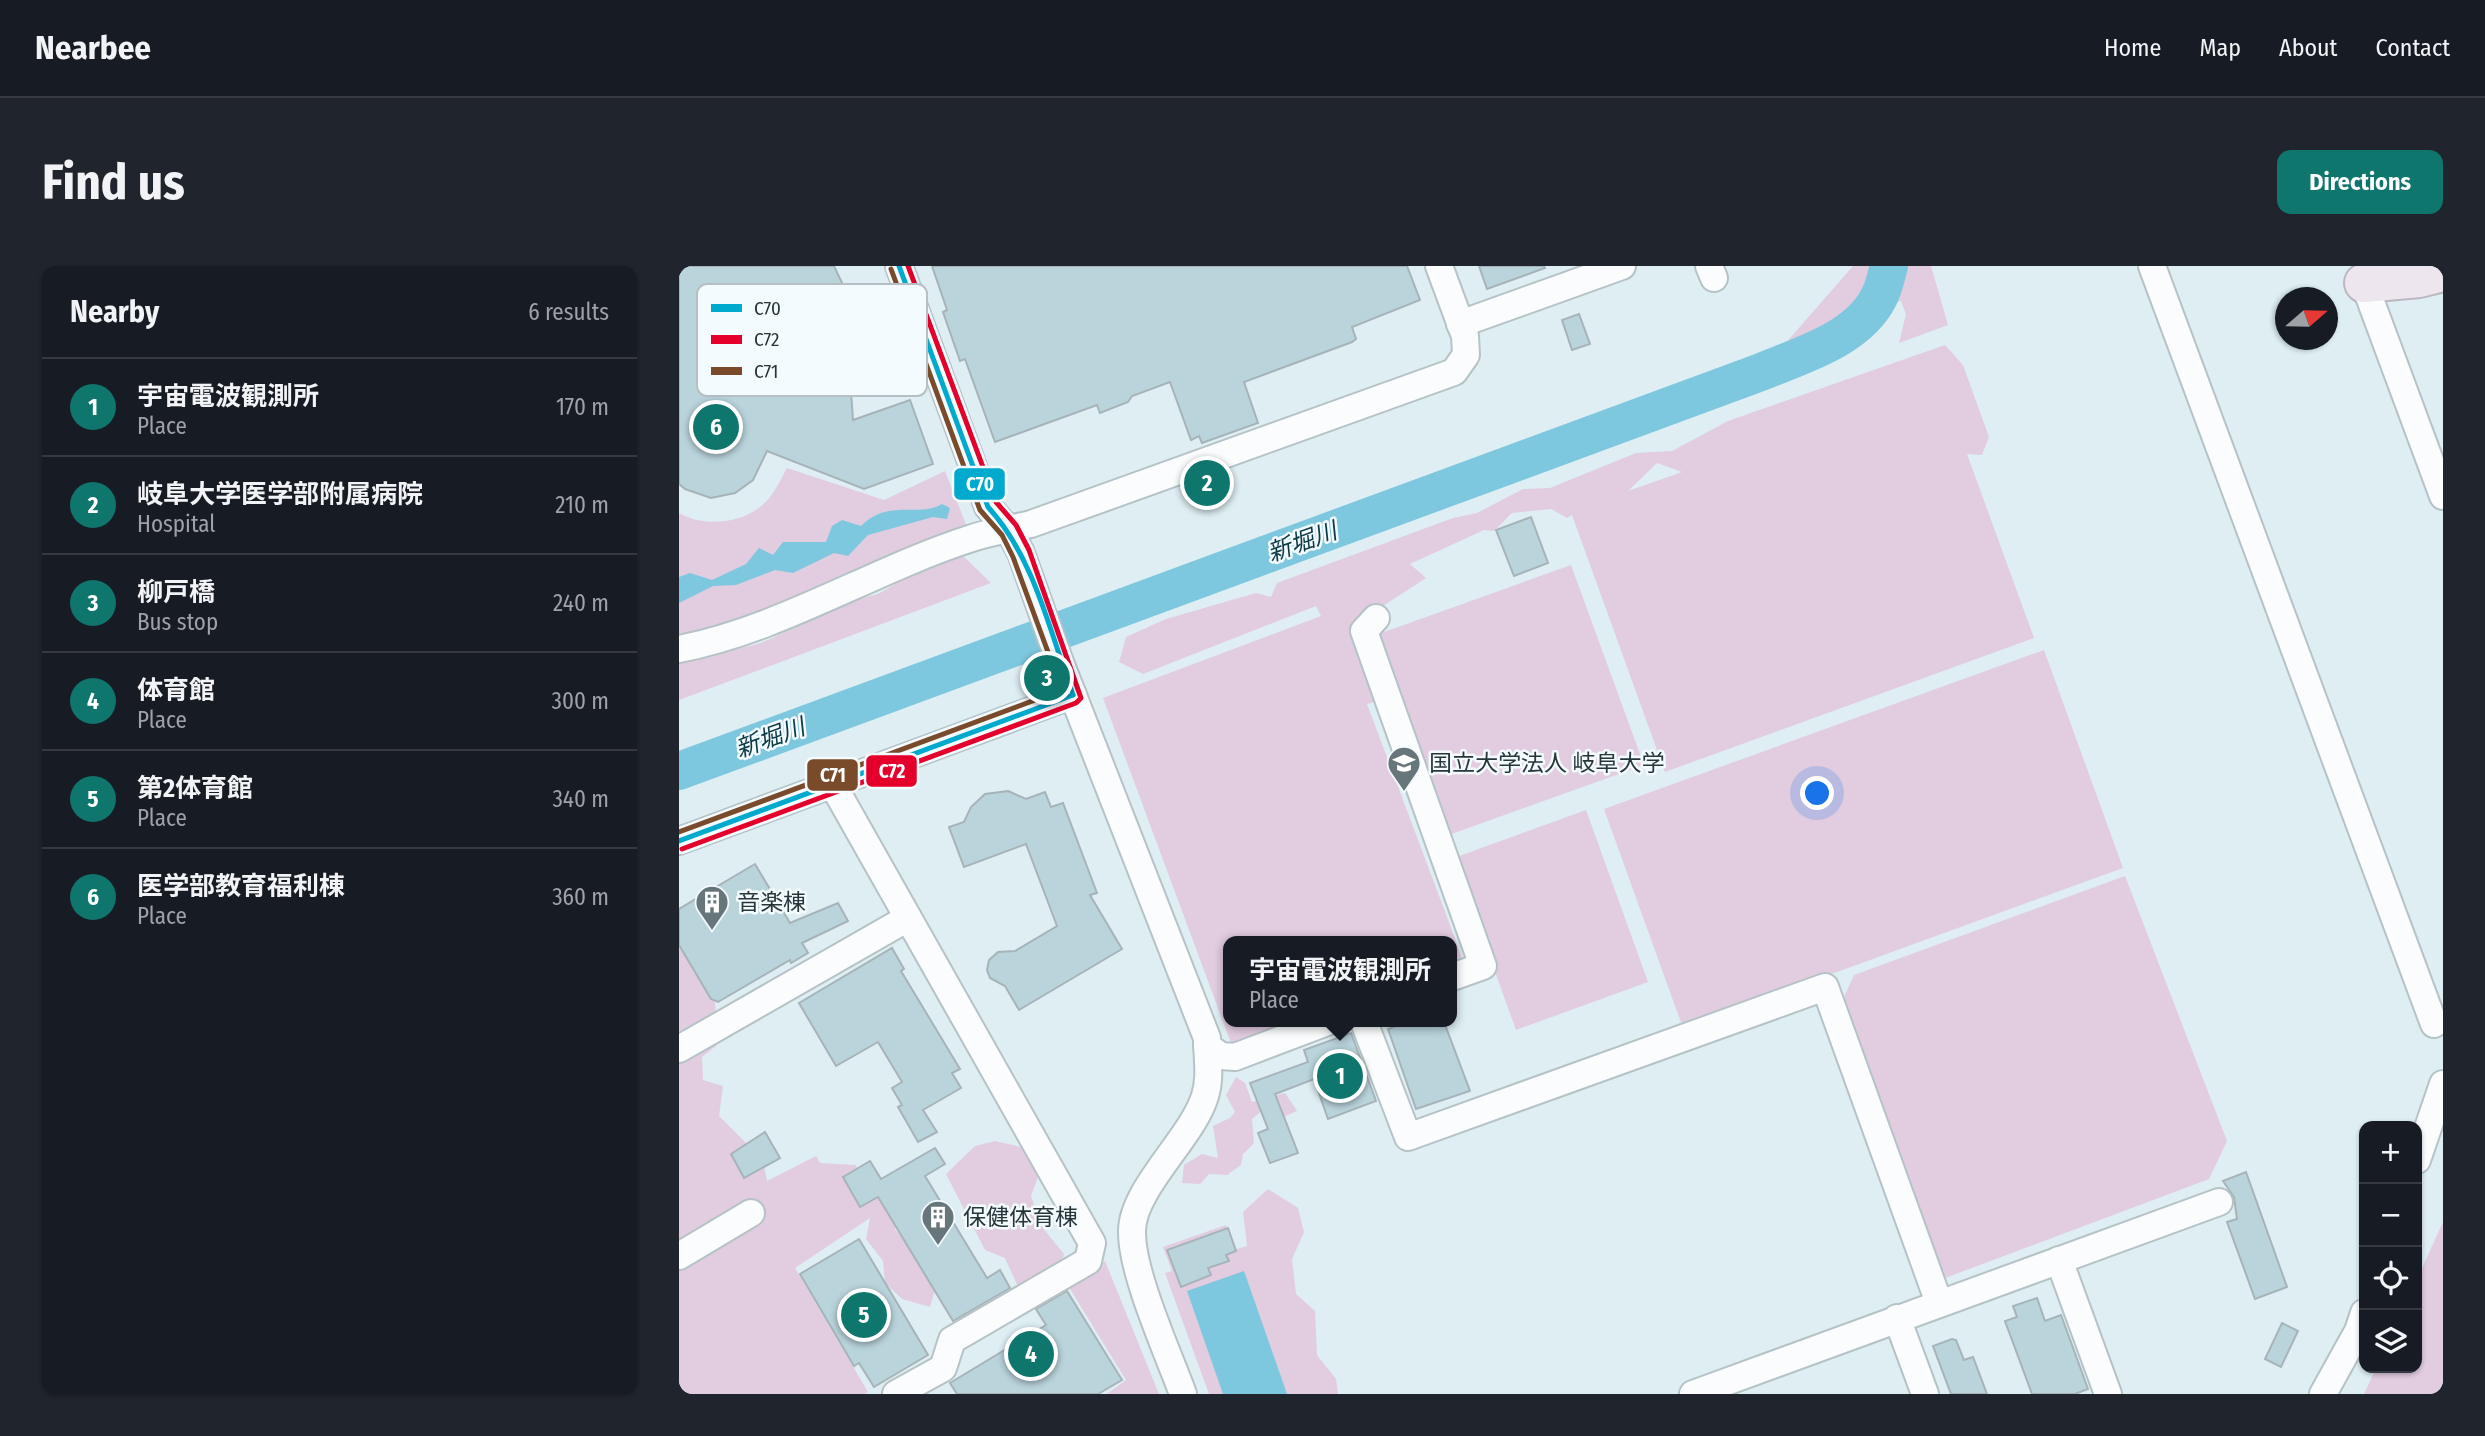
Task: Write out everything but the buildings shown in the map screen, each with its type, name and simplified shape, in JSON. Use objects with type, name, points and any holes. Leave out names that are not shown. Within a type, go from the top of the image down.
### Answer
[{"type":"highway","points":[[2379,274],[2419,278],[2443,272]]},
{"type":"street","points":[[899,266],[906,284]]},
{"type":"street","points":[[679,649],[713,642],[789,615],[971,538],[1009,530],[1454,372],[1466,355],[1460,324],[1439,266]]},
{"type":"street","points":[[1460,324],[1622,266]]},
{"type":"street","points":[[2152,266],[2434,1024],[2443,1011]]},
{"type":"street","points":[[2379,274],[2443,496]]},
{"type":"street","points":[[927,342],[988,507],[1009,530],[1021,553],[1058,657],[1207,1038],[1209,1074],[1204,1099],[1141,1202],[1131,1230],[1137,1267],[1182,1394]]},
{"type":"street","points":[[1376,618],[1364,631],[1483,966],[1457,975]]},
{"type":"street","points":[[679,841],[1073,695]]},
{"type":"street","points":[[833,785],[1092,1243],[1088,1261],[952,1340],[943,1368],[896,1394]]},
{"type":"street","points":[[679,1048],[908,918]]},
{"type":"street","points":[[1366,1027],[1408,1137],[1825,987],[1939,1303]]},
{"type":"street","points":[[1207,1046],[1221,1056],[1235,1057],[1314,1027]]},
{"type":"street","points":[[2422,1145],[2443,1084]]},
{"type":"street","points":[[1693,1394],[2219,1202]]},
{"type":"street","points":[[679,1256],[751,1213]]},
{"type":"street","points":[[2059,1260],[2108,1394]]},
{"type":"street","points":[[1898,1318],[1925,1394]]},
{"type":"street","points":[[2323,1394],[2359,1328]]},
{"type":"shaded area","points":[[1853,266],[1931,266],[1948,325],[1899,343],[1906,314],[1901,301],[1850,311],[1797,357],[1784,345]]},
{"type":"shaded area","points":[[1945,345],[1963,365],[1989,437],[1982,455],[1967,454],[2034,638],[1665,772],[1572,515],[1567,518],[1551,509],[1512,513],[1494,531],[1484,530],[1410,564],[1426,578],[1355,624],[1362,628],[1360,659],[1376,673],[1379,701],[1367,704],[1454,936],[1223,936],[1223,1021],[1103,698],[1321,616],[1316,606],[1143,674],[1119,662],[1126,637],[1166,619],[1256,593],[1271,597],[1277,583],[1453,518],[1477,513],[1523,489],[1550,488],[1636,453],[1672,451],[1728,421]],"holes":[[[1657,463],[1682,472],[1628,491]]]},
{"type":"shaded area","points":[[787,468],[884,500],[945,471],[969,532],[679,643],[679,513],[702,521],[740,518],[761,506],[770,497]]},
{"type":"shaded area","points":[[961,554],[991,583],[679,700],[679,663],[761,643],[826,614],[842,603],[878,594],[921,569]]},
{"type":"shaded area","points":[[1571,565],[1644,765],[1446,836],[1373,636]]},
{"type":"shaded area","points":[[2044,650],[2123,868],[1683,1028],[1604,809]]},
{"type":"shaded area","points":[[1586,810],[1648,982],[1516,1030],[1454,858]]},
{"type":"shaded area","points":[[2125,876],[2227,1141],[2209,1179],[1945,1278],[1841,1004],[1854,975]]},
{"type":"shaded area","points":[[679,943],[684,945],[693,971],[714,993],[717,1027],[712,1028],[717,1045],[702,1057],[703,1080],[723,1086],[719,1116],[750,1147],[761,1148],[767,1181],[816,1156],[820,1163],[856,1165],[865,1196],[895,1197],[895,1229],[937,1283],[930,1307],[902,1299],[885,1283],[883,1261],[866,1239],[870,1218],[795,1268],[868,1392],[865,1394],[679,1394]]},
{"type":"shaded area","points":[[1457,944],[1462,957],[1457,959]]},
{"type":"shaded area","points":[[1225,1027],[1274,1027],[1231,1043]]},
{"type":"shaded area","points":[[1236,1077],[1245,1083],[1252,1102],[1285,1093],[1297,1111],[1283,1117],[1265,1108],[1252,1119],[1254,1143],[1243,1154],[1241,1165],[1227,1175],[1209,1174],[1200,1184],[1182,1183],[1184,1165],[1202,1154],[1218,1158],[1213,1126],[1230,1118],[1235,1112],[1226,1095]]},
{"type":"shaded area","points":[[995,1141],[1025,1148],[1038,1177],[1031,1196],[1042,1227],[1064,1254],[1060,1267],[1019,1289],[1005,1258],[985,1250],[946,1174],[975,1146]]},
{"type":"shaded area","points":[[1268,1189],[1298,1208],[1304,1232],[1292,1259],[1296,1294],[1315,1311],[1317,1355],[1336,1379],[1338,1394],[1209,1394],[1165,1273],[1172,1271],[1163,1247],[1226,1225],[1234,1250],[1247,1246],[1243,1212]]},
{"type":"shaded area","points":[[2443,1222],[2443,1394],[2364,1394],[2374,1373],[2422,1373],[2422,1268]]},
{"type":"shaded area","points":[[1105,1261],[1159,1394],[1107,1394],[1126,1380],[1067,1284]]},
{"type":"water","points":[[942,504],[950,508],[947,519],[933,517],[868,535],[848,556],[834,553],[793,573],[775,570],[736,585],[713,586],[679,603],[679,577],[690,573],[712,580],[746,564],[759,548],[773,555],[783,542],[826,542],[832,526],[842,520],[861,526],[882,513],[893,510],[933,508]]},
{"type":"water","points":[[1244,1271],[1287,1394],[1223,1394],[1187,1291]]},
{"type":"waterway","name":"新堀川","points":[[679,771],[1794,359],[1843,335],[1870,312],[1884,286],[1889,266]]},
{"type":"transit line","name":"C70","points":[[899,266],[906,284]]},
{"type":"transit line","name":"C72","points":[[908,266],[915,284]]},
{"type":"transit line","name":"C71","points":[[891,269],[897,284]]},
{"type":"transit line","name":"C72","points":[[682,849],[1076,703],[1081,698],[1029,550],[1016,525],[996,502],[927,317]]},
{"type":"transit line","name":"C70","points":[[927,342],[988,507],[1004,527],[1029,572],[1073,695]]},
{"type":"transit line","name":"C71","points":[[679,832],[1062,690],[1013,557],[1002,535],[980,510],[927,366]]},
{"type":"transit line","name":"C70","points":[[679,841],[1073,695]]},
{"type":"place","name":"医学部教育福利棟","points":[[716,427]]},
{"type":"place","name":"岐阜大学医学部附属病院","points":[[1207,483]]},
{"type":"place","name":"柳戸橋","points":[[1047,678]]},
{"type":"place","name":"国立大学法人 岐阜大学","points":[[1404,793]]},
{"type":"place","name":"音楽棟","points":[[712,932]]},
{"type":"place","name":"宇宙電波観測所","points":[[1340,1076]]},
{"type":"place","name":"保健体育棟","points":[[938,1247]]},
{"type":"place","name":"第2体育館","points":[[864,1315]]},
{"type":"place","name":"体育館","points":[[1031,1354]]}]
